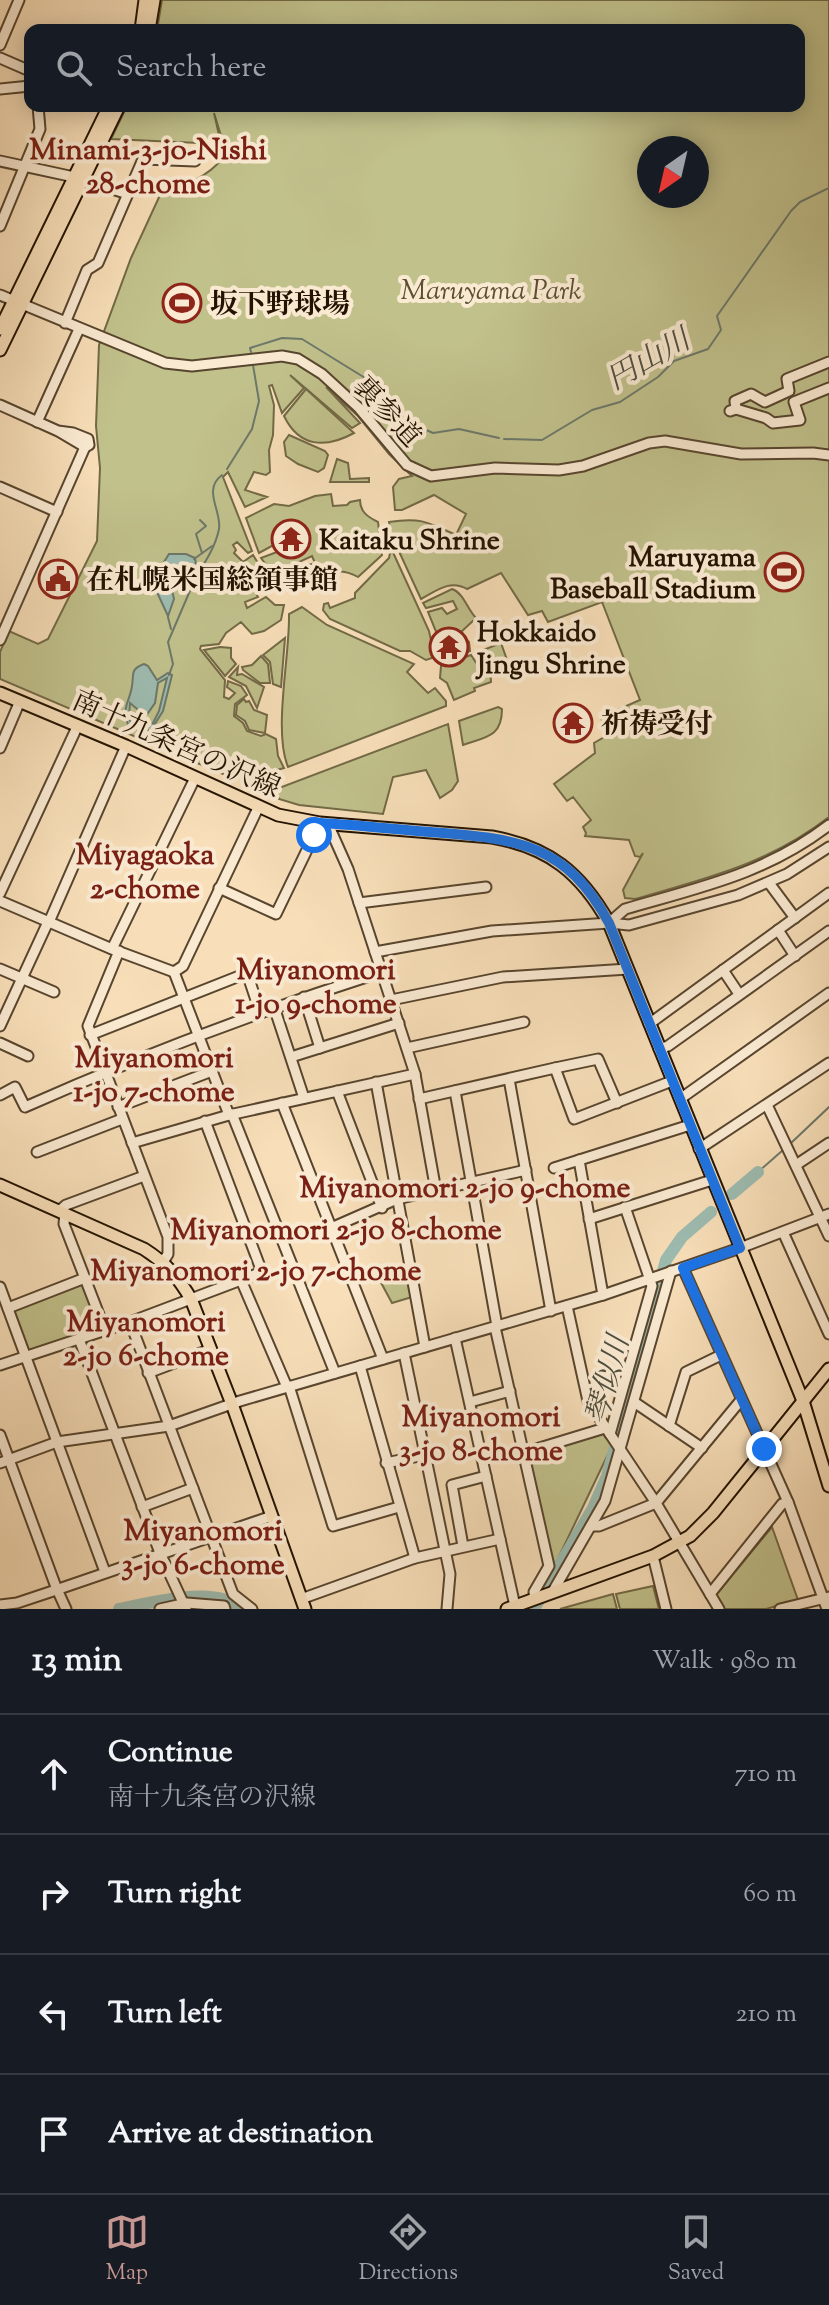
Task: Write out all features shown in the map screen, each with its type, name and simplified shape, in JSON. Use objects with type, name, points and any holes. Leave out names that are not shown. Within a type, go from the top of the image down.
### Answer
[{"type":"main road","points":[[142,24],[145,0]]},
{"type":"main road","points":[[150,24],[154,0]]},
{"type":"main road","points":[[0,350],[18,303],[111,112]]},
{"type":"main road","points":[[0,329],[18,303]]},
{"type":"main road","name":"南十九条宮の沢線","points":[[0,693],[278,815],[324,824],[515,841],[535,849],[572,872],[585,885],[609,923],[803,1401],[829,1486]]},
{"type":"main road","points":[[0,1185],[123,1238],[173,1271],[191,1299],[211,1349],[303,1604]]},
{"type":"main road","points":[[511,1607],[653,1556],[680,1542],[713,1513],[829,1369]]},
{"type":"street","points":[[0,45],[19,0]]},
{"type":"street","points":[[0,58],[24,68]]},
{"type":"street","points":[[0,89],[24,87]]},
{"type":"street","points":[[0,226],[40,129],[39,112]]},
{"type":"street","points":[[65,323],[87,270],[98,263],[143,159],[195,161]]},
{"type":"street","points":[[0,161],[78,178],[128,194]]},
{"type":"street","name":"裏参道","points":[[0,295],[165,363],[192,366],[282,356],[298,359],[322,374],[359,408],[407,465],[416,472],[431,476],[495,468],[559,470],[583,466],[649,443],[665,441],[741,454],[829,455]]},
{"type":"street","points":[[37,422],[79,329]]},
{"type":"street","points":[[766,418],[763,401],[751,394],[735,401],[733,410],[752,413],[773,423],[800,420],[787,379],[829,362]]},
{"type":"street","points":[[794,402],[829,388]]},
{"type":"street","points":[[752,413],[763,401],[789,391]]},
{"type":"street","points":[[0,405],[58,431],[88,439],[89,445],[85,447],[0,640]]},
{"type":"street","points":[[0,487],[57,512]]},
{"type":"street","points":[[0,748],[20,701]]},
{"type":"street","points":[[0,893],[78,725]]},
{"type":"street","points":[[0,1026],[126,746]]},
{"type":"street","points":[[163,1262],[170,1246],[90,1035],[89,1021],[116,950],[195,778]]},
{"type":"street","points":[[174,972],[183,966],[258,808]]},
{"type":"street","points":[[219,888],[276,914],[324,824]]},
{"type":"street","points":[[324,824],[348,869],[415,1074],[436,1191]]},
{"type":"street","points":[[609,923],[625,909],[759,868],[805,844],[829,825]]},
{"type":"street","points":[[375,952],[492,931],[609,923],[629,925],[738,895],[769,883],[829,847]]},
{"type":"street","points":[[769,883],[795,918]]},
{"type":"street","points":[[359,903],[486,887]]},
{"type":"street","points":[[649,1024],[829,893]]},
{"type":"street","points":[[0,901],[174,972],[335,1373]]},
{"type":"street","points":[[778,930],[795,956]]},
{"type":"street","points":[[659,1049],[668,1046],[829,931]]},
{"type":"street","points":[[0,969],[54,992]]},
{"type":"street","points":[[391,1000],[503,977],[628,969]]},
{"type":"street","points":[[723,970],[739,994]]},
{"type":"street","points":[[0,1095],[15,1087],[25,1107],[198,1035],[382,972]]},
{"type":"street","points":[[90,1035],[247,973],[260,1012]]},
{"type":"street","points":[[680,1099],[829,993]]},
{"type":"street","points":[[304,997],[320,1048]]},
{"type":"street","points":[[274,1007],[304,1098]]},
{"type":"street","points":[[407,1048],[524,1022]]},
{"type":"street","points":[[291,1057],[399,1023]]},
{"type":"street","points":[[0,1043],[28,1056]]},
{"type":"street","points":[[419,1099],[598,1059],[617,1103]]},
{"type":"street","points":[[699,1149],[829,1063]]},
{"type":"street","points":[[555,1068],[574,1119],[672,1081]]},
{"type":"street","points":[[118,1107],[212,1071]]},
{"type":"street","points":[[132,1143],[231,1114],[415,1074]]},
{"type":"street","points":[[509,1079],[551,1311]]},
{"type":"street","points":[[376,1082],[425,1347]]},
{"type":"street","points":[[337,1091],[382,1208]]},
{"type":"street","points":[[455,1091],[496,1326],[549,1566],[534,1592],[536,1598]]},
{"type":"street","points":[[282,1103],[383,1359]]},
{"type":"street","points":[[767,1105],[825,1216],[829,1236]]},
{"type":"street","points":[[37,1152],[122,1119]]},
{"type":"street","points":[[0,1365],[130,1322],[262,1272],[205,1121]]},
{"type":"street","points":[[554,1168],[690,1125]]},
{"type":"street","points":[[796,1165],[829,1143]]},
{"type":"street","points":[[579,1160],[603,1295]]},
{"type":"street","points":[[331,1228],[397,1199],[526,1170]]},
{"type":"street","points":[[105,1330],[62,1212],[66,1205],[144,1176]]},
{"type":"street","points":[[589,1219],[712,1180]]},
{"type":"street","points":[[613,1439],[634,1402],[661,1275],[625,1207]]},
{"type":"street","points":[[4,1461],[57,1442],[169,1426],[288,1387],[603,1295],[825,1216]]},
{"type":"street","points":[[783,1232],[829,1334]]},
{"type":"street","points":[[683,1268],[788,1502],[827,1602],[786,1608]]},
{"type":"street","points":[[550,1593],[605,1501],[613,1439],[652,1286],[661,1275]]},
{"type":"street","points":[[8,1308],[85,1278]]},
{"type":"street","points":[[241,1280],[288,1387],[333,1526],[399,1507]]},
{"type":"street","points":[[0,1287],[105,1572]]},
{"type":"street","points":[[567,1306],[588,1401],[656,1503],[719,1609]]},
{"type":"street","points":[[130,1322],[233,1594],[252,1609]]},
{"type":"street","points":[[455,1338],[500,1539],[511,1607]]},
{"type":"street","points":[[79,1339],[160,1553],[183,1602]]},
{"type":"street","points":[[148,1373],[211,1349]]},
{"type":"street","points":[[404,1353],[446,1550],[450,1574],[447,1609]]},
{"type":"street","points":[[669,1426],[686,1372],[721,1355]]},
{"type":"street","points":[[360,1366],[415,1558]]},
{"type":"street","points":[[470,1402],[510,1391]]},
{"type":"street","points":[[591,1526],[599,1526],[656,1503],[741,1400]]},
{"type":"street","points":[[634,1402],[702,1448]]},
{"type":"street","points":[[0,1435],[4,1461],[66,1609]]},
{"type":"street","points":[[523,1453],[613,1439]]},
{"type":"street","points":[[386,1463],[424,1455]]},
{"type":"street","points":[[432,1490],[486,1476]]},
{"type":"street","points":[[452,1485],[463,1546]]},
{"type":"street","points":[[142,1507],[193,1488]]},
{"type":"street","points":[[710,1594],[782,1504],[788,1502]]},
{"type":"street","points":[[0,1605],[57,1590],[272,1516]]},
{"type":"street","points":[[303,1604],[415,1558],[500,1539]]},
{"type":"street","points":[[653,1556],[666,1609]]},
{"type":"street","points":[[160,1609],[183,1602],[224,1606],[225,1609]]},
{"type":"green space","name":"Maruyama Park","points":[[162,0],[829,0],[829,817],[783,847],[736,868],[635,899],[625,898],[623,890],[643,853],[640,857],[635,856],[629,840],[585,836],[583,827],[591,820],[573,797],[567,801],[554,784],[595,753],[594,743],[606,736],[601,717],[640,700],[602,602],[548,622],[542,611],[528,615],[501,573],[467,589],[449,586],[421,599],[390,532],[389,522],[424,522],[456,535],[466,514],[434,495],[402,510],[395,510],[393,487],[399,479],[412,476],[358,416],[326,387],[360,423],[352,428],[290,375],[304,388],[282,413],[272,385],[269,386],[274,405],[270,472],[266,475],[254,472],[245,490],[267,497],[245,507],[228,472],[223,477],[252,551],[248,553],[237,542],[233,545],[234,553],[243,562],[253,555],[268,579],[255,591],[258,597],[245,602],[247,608],[266,597],[275,605],[284,605],[281,620],[264,631],[252,634],[241,622],[226,633],[219,644],[201,646],[200,649],[225,680],[224,697],[229,699],[235,693],[227,687],[228,681],[241,686],[247,695],[235,704],[234,716],[247,731],[276,739],[278,756],[284,768],[259,775],[230,777],[0,679],[0,652],[9,631],[38,644],[48,639],[97,541],[99,345],[131,258],[160,195],[206,174],[226,152],[214,113],[221,144],[111,139],[124,112],[805,112],[805,24],[158,24]]},
{"type":"green space","points":[[306,389],[354,433],[323,443],[297,434],[284,416]]},
{"type":"green space","points":[[289,435],[325,451],[328,455],[324,468],[318,472],[286,456],[284,442]]},
{"type":"green space","points":[[337,459],[348,463],[350,479],[369,478],[369,482],[330,482]]},
{"type":"green space","points":[[331,494],[333,506],[360,500],[365,514],[378,522],[382,555],[358,577],[340,571],[332,572],[291,590],[289,588],[296,579],[287,587],[279,582],[293,570],[315,563],[312,556],[290,566],[277,579],[261,558],[301,543],[296,530],[280,537],[281,541],[259,553],[246,518],[274,504],[289,506],[315,496]]},
{"type":"green space","points":[[391,548],[429,631],[434,654],[432,658],[426,660],[410,651],[400,651],[330,619],[323,610],[324,604],[328,603],[330,608],[355,598],[355,593],[389,558]]},
{"type":"green space","points":[[452,589],[460,594],[476,618],[460,633],[469,642],[470,651],[439,661],[437,634],[428,612],[442,608],[447,614],[457,609],[453,601],[426,608],[423,603]]},
{"type":"green space","points":[[302,607],[327,625],[414,664],[407,672],[428,693],[435,688],[446,701],[446,706],[288,767],[282,714],[289,614]]},
{"type":"green space","points":[[285,638],[281,687],[273,684],[270,662],[263,655]]},
{"type":"green space","points":[[501,643],[511,671],[501,675],[498,664],[488,661],[483,650]]},
{"type":"green space","points":[[231,648],[231,658],[236,664],[225,676],[204,650]]},
{"type":"green space","points":[[471,655],[477,664],[488,670],[491,682],[454,700],[447,683],[440,678],[441,666]]},
{"type":"green space","points":[[261,656],[268,664],[270,683],[260,683],[242,667],[252,665]]},
{"type":"green space","points":[[238,667],[237,675],[242,674],[264,687],[257,708],[246,686],[229,677]]},
{"type":"green space","points":[[244,699],[254,710],[267,715],[265,733],[249,730],[245,721],[236,715],[237,705]]},
{"type":"green space","points":[[498,707],[502,709],[496,731],[463,745],[459,721]]},
{"type":"green space","points":[[448,724],[458,781],[452,790],[440,798],[426,770],[393,777],[383,814],[299,805],[279,799],[276,792],[279,788]]},
{"type":"green space","points":[[407,1266],[412,1297],[392,1303],[378,1277]]},
{"type":"green space","points":[[83,1284],[100,1328],[29,1352],[14,1310]]},
{"type":"green space","points":[[603,1434],[612,1446],[554,1567],[529,1456]]},
{"type":"green space","points":[[772,1527],[798,1600],[766,1609],[724,1609],[716,1595]]},
{"type":"green space","points":[[653,1586],[659,1609],[620,1609],[616,1594]]},
{"type":"green space","points":[[613,1594],[617,1609],[560,1609]]},
{"type":"water","points":[[169,554],[186,554],[195,558],[196,565],[172,590],[174,599],[168,616],[156,590],[166,572],[164,562]]},
{"type":"water","points":[[144,664],[157,680],[168,673],[172,675],[163,711],[151,730],[138,731],[129,726],[125,710],[134,672]],"holes":[[[167,678],[153,723],[141,728],[131,723],[129,717],[130,703],[143,714],[148,713],[155,703],[158,683]]]},
{"type":"waterway","name":"円山川","points":[[504,439],[542,440],[592,410],[620,402],[658,377],[674,361],[708,349],[721,330],[717,316],[791,211],[800,202],[829,188]]},
{"type":"waterway","name":"円山川","points":[[251,352],[250,348],[282,338],[302,339],[370,381]]},
{"type":"waterway","name":"円山川","points":[[227,469],[252,429],[259,401],[253,365]]},
{"type":"waterway","name":"円山川","points":[[381,389],[395,400]]},
{"type":"waterway","name":"円山川","points":[[396,408],[400,418],[433,433],[459,429],[499,438]]},
{"type":"waterway","name":"円山川","points":[[197,575],[218,535],[219,522],[213,494],[216,481],[222,475]]},
{"type":"waterway","points":[[200,520],[206,526],[196,534],[202,553]]},
{"type":"waterway","points":[[194,559],[212,546]]},
{"type":"waterway","name":"円山川","points":[[169,675],[173,664],[168,642],[195,579]]},
{"type":"waterway","points":[[168,617],[171,629]]},
{"type":"waterway","name":"琴似川","points":[[790,1144],[829,1107]]},
{"type":"waterway","name":"琴似川","points":[[758,1172],[783,1150]]},
{"type":"waterway","name":"琴似川","points":[[732,1194],[758,1172]]},
{"type":"waterway","name":"琴似川","points":[[534,1609],[593,1508],[607,1476],[666,1260],[682,1237],[711,1212]]},
{"type":"waterway","name":"琴似川","points":[[119,1609],[200,1596],[231,1602],[242,1609]]},
{"type":"place","name":"坂下野球場","points":[[182,303]]},
{"type":"place","name":"Kaitaku Shrine","points":[[291,539]]},
{"type":"place","name":"Maruyama Baseball Stadium","points":[[784,572]]},
{"type":"place","name":"在札幌米国総領事館","points":[[58,579]]},
{"type":"place","name":"Hokkaido Jingu Shrine","points":[[449,647]]},
{"type":"place","name":"祈祷受付","points":[[573,723]]},
{"type":"district","name":"Minami-3-jo-Nishi 28-chome","points":[[148,166]]},
{"type":"district","name":"Miyagaoka 2-chome","points":[[145,871]]},
{"type":"district","name":"Miyanomori 1-jo 9-chome","points":[[316,986]]},
{"type":"district","name":"Miyanomori 1-jo 7-chome","points":[[154,1074]]},
{"type":"district","name":"Miyanomori 2-jo 9-chome","points":[[465,1187]]},
{"type":"district","name":"Miyanomori 2-jo 8-chome","points":[[336,1229]]},
{"type":"district","name":"Miyanomori 2-jo 7-chome","points":[[256,1270]]},
{"type":"district","name":"Miyanomori 2-jo 6-chome","points":[[146,1338]]},
{"type":"district","name":"Miyanomori 3-jo 8-chome","points":[[481,1433]]},
{"type":"district","name":"Miyanomori 3-jo 6-chome","points":[[203,1547]]},
{"type":"route","points":[[314,835],[320,823],[515,841],[563,865],[585,885],[609,923],[740,1248],[683,1268],[764,1449]]}]
